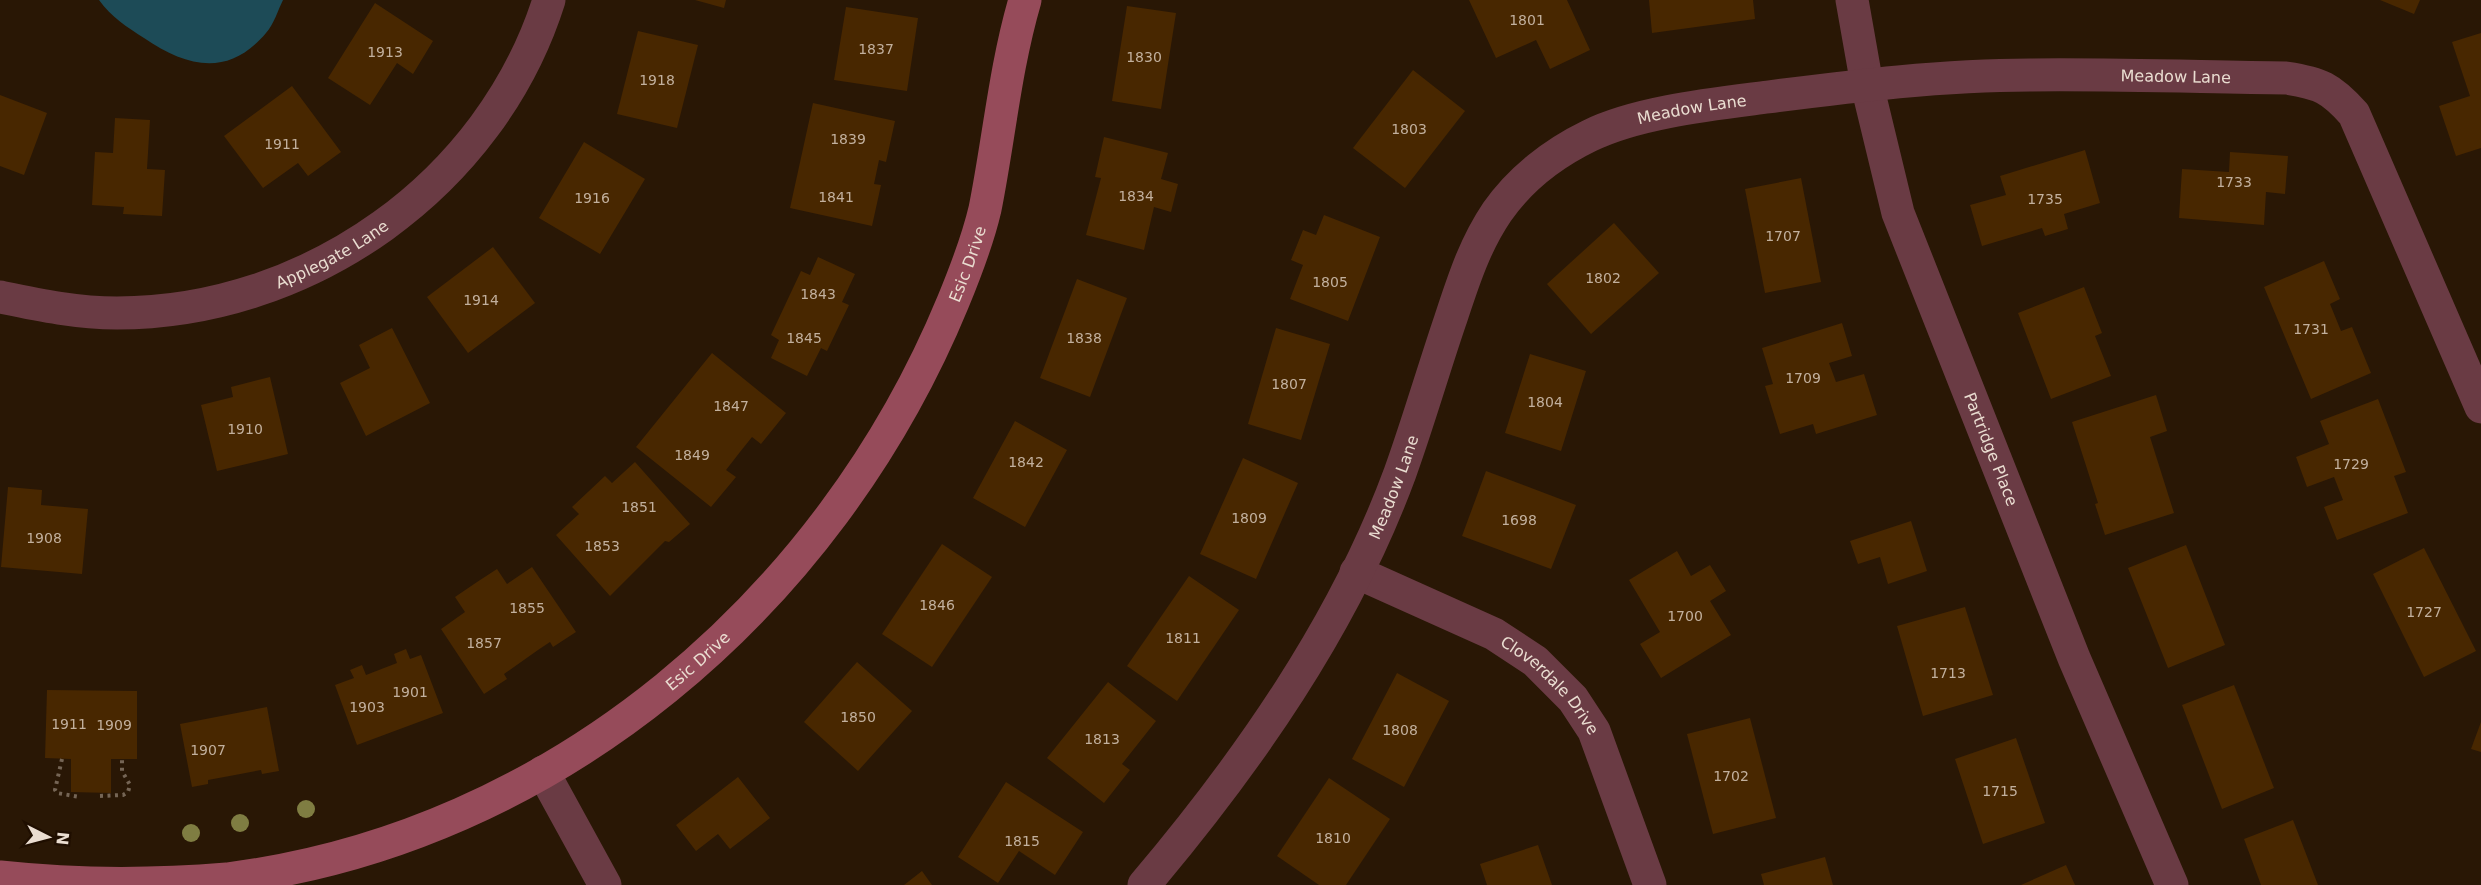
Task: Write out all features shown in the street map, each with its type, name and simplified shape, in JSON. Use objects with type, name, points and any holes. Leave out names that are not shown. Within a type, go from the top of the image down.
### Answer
[{"type":"street","name":"Applegate Lane","points":[[0,297],[57,309],[117,313],[189,307],[260,289],[293,277],[351,248],[404,212],[451,168],[484,129],[518,74],[549,0]]},
{"type":"street","name":"Esic Drive","points":[[0,877],[41,882],[153,885],[227,879],[297,867],[383,844],[468,811],[543,772],[647,704],[719,644],[784,578],[822,532],[868,466],[914,386],[940,330],[984,212],[1000,113],[1025,0]]},
{"type":"street","name":"Partridge Place","points":[[1852,0],[1867,85],[1898,213],[2074,658],[2172,885]]},
{"type":"street","name":"Meadow Lane","points":[[1144,885],[1180,843],[1259,735],[1311,656],[1356,573],[1399,475],[1472,253],[1499,209],[1521,184],[1563,151],[1591,135],[1631,120],[1737,101],[1867,85],[2027,75],[2286,78],[2314,82],[2337,95],[2354,114],[2481,407]]},
{"type":"street","name":"Cloverdale Drive","points":[[1356,573],[1494,634],[1535,661],[1573,699],[1594,731],[1650,885]]},
{"type":"street","points":[[543,772],[605,885]]},
{"type":"path","points":[[62,759],[55,790],[57,793],[80,797]]},
{"type":"path","points":[[100,796],[123,795],[128,792],[130,784],[122,771],[122,759]]},
{"type":"water","points":[[99,0],[283,0],[269,29],[252,47],[238,57],[223,62],[208,63],[176,56],[160,48],[131,30],[109,12]]},
{"type":"building","points":[[695,0],[726,0],[724,8]]},
{"type":"building","points":[[1469,0],[1567,0],[1590,50],[1550,69],[1536,40],[1496,58]]},
{"type":"building","points":[[1649,0],[1753,0],[1755,19],[1652,33]]},
{"type":"building","points":[[2380,0],[2420,0],[2414,14]]},
{"type":"building","points":[[375,3],[433,41],[413,74],[397,63],[370,105],[328,78]]},
{"type":"building","points":[[1127,6],[1176,13],[1161,109],[1112,101]]},
{"type":"building","points":[[846,7],[918,18],[907,91],[834,80]]},
{"type":"building","points":[[638,31],[698,45],[677,128],[617,114]]},
{"type":"building","points":[[2481,33],[2481,148],[2456,156],[2439,106],[2470,96],[2452,42]]},
{"type":"building","points":[[1413,70],[1465,111],[1405,188],[1353,148]]},
{"type":"building","points":[[292,86],[341,152],[308,176],[298,163],[263,188],[224,136]]},
{"type":"building","points":[[0,95],[47,113],[24,175],[0,166]]},
{"type":"building","points":[[813,103],[895,121],[886,162],[879,160],[874,184],[881,185],[872,226],[790,208]]},
{"type":"building","points":[[115,118],[150,120],[147,169],[165,170],[162,216],[123,214],[124,207],[92,205],[95,152],[113,153]]},
{"type":"building","points":[[1104,137],[1168,153],[1161,179],[1178,184],[1171,212],[1154,207],[1144,250],[1086,235],[1101,178],[1095,177]]},
{"type":"building","points":[[584,142],[645,179],[600,254],[539,218]]},
{"type":"building","points":[[2085,150],[2100,203],[2064,214],[2068,229],[2045,236],[2042,228],[1982,246],[1970,205],[2006,195],[2000,176]]},
{"type":"building","points":[[2230,152],[2288,156],[2285,194],[2266,192],[2264,225],[2179,218],[2182,169],[2229,172]]},
{"type":"building","points":[[1801,178],[1821,282],[1765,293],[1745,189]]},
{"type":"building","points":[[1324,215],[1380,237],[1348,321],[1290,299],[1303,265],[1291,260],[1303,230],[1316,235]]},
{"type":"building","points":[[1614,223],[1659,273],[1591,334],[1547,284]]},
{"type":"building","points":[[493,247],[535,303],[468,353],[427,297]]},
{"type":"building","points":[[818,257],[855,274],[842,302],[849,305],[827,351],[821,348],[807,376],[771,358],[779,340],[771,335],[801,271],[810,275]]},
{"type":"building","points":[[2324,261],[2340,299],[2330,304],[2341,331],[2352,327],[2371,373],[2311,399],[2264,287]]},
{"type":"building","points":[[1077,279],[1127,298],[1090,397],[1040,378]]},
{"type":"building","points":[[2084,287],[2102,333],[2095,336],[2111,376],[2051,399],[2018,313]]},
{"type":"building","points":[[1842,323],[1852,356],[1829,363],[1836,382],[1864,374],[1877,415],[1816,434],[1813,424],[1780,434],[1765,386],[1773,384],[1762,348]]},
{"type":"building","points":[[392,328],[430,403],[366,436],[340,383],[370,368],[359,345]]},
{"type":"building","points":[[1276,328],[1330,344],[1301,440],[1248,424]]},
{"type":"building","points":[[712,353],[786,413],[761,444],[752,437],[740,452],[726,470],[736,477],[711,507],[636,447]]},
{"type":"building","points":[[1530,354],[1586,371],[1561,451],[1505,433]]},
{"type":"building","points":[[270,377],[288,454],[217,471],[201,405],[233,397],[231,387]]},
{"type":"building","points":[[2156,395],[2167,431],[2150,437],[2174,513],[2105,535],[2095,504],[2098,503],[2072,422]]},
{"type":"building","points":[[2378,399],[2406,472],[2394,476],[2408,513],[2337,540],[2324,507],[2343,500],[2334,477],[2307,487],[2296,457],[2329,444],[2320,421]]},
{"type":"building","points":[[1015,421],[1067,450],[1025,527],[973,498]]},
{"type":"building","points":[[1243,458],[1298,483],[1256,579],[1200,554]]},
{"type":"building","points":[[635,462],[690,524],[669,542],[665,541],[610,596],[556,535],[579,514],[572,507],[605,476],[612,483]]},
{"type":"building","points":[[1486,471],[1576,505],[1551,569],[1462,536]]},
{"type":"building","points":[[8,487],[42,490],[41,505],[88,509],[82,574],[1,567]]},
{"type":"building","points":[[1911,521],[1927,571],[1888,584],[1880,557],[1858,564],[1850,541]]},
{"type":"building","points":[[942,544],[992,577],[932,667],[882,634]]},
{"type":"building","points":[[2186,545],[2225,645],[2168,668],[2128,568]]},
{"type":"building","points":[[2424,548],[2476,651],[2424,677],[2373,574]]},
{"type":"building","points":[[1677,551],[1691,576],[1710,565],[1726,591],[1710,601],[1731,635],[1661,678],[1640,644],[1660,632],[1629,580]]},
{"type":"building","points":[[532,567],[576,632],[553,647],[550,642],[538,650],[504,674],[507,679],[484,694],[441,629],[465,612],[455,597],[477,582],[497,569],[507,584]]},
{"type":"building","points":[[1189,576],[1239,610],[1177,701],[1127,666]]},
{"type":"building","points":[[1965,607],[1993,695],[1923,716],[1897,626]]},
{"type":"building","points":[[406,649],[410,659],[421,655],[443,713],[357,745],[335,685],[354,678],[350,670],[362,665],[366,675],[397,663],[394,654]]},
{"type":"building","points":[[857,662],[912,711],[858,771],[804,722]]},
{"type":"building","points":[[1397,673],[1449,701],[1404,787],[1352,759]]},
{"type":"building","points":[[1108,682],[1156,721],[1122,764],[1130,770],[1104,803],[1047,758]]},
{"type":"building","points":[[2234,685],[2274,788],[2222,809],[2182,705]]},
{"type":"building","points":[[47,690],[137,691],[137,759],[111,759],[111,793],[71,792],[71,759],[45,758]]},
{"type":"building","points":[[267,707],[279,771],[262,774],[261,770],[208,780],[208,784],[192,787],[180,724]]},
{"type":"building","points":[[1750,718],[1776,818],[1713,834],[1687,734]]},
{"type":"building","points":[[2481,722],[2481,752],[2471,749]]},
{"type":"building","points":[[2016,738],[2045,823],[1983,844],[1955,759]]},
{"type":"building","points":[[738,777],[770,818],[730,849],[718,834],[696,851],[676,825]]},
{"type":"building","points":[[1329,778],[1390,819],[1346,885],[1319,885],[1277,856]]},
{"type":"building","points":[[1006,782],[1083,832],[1055,875],[1019,851],[998,883],[958,857]]},
{"type":"building","points":[[2293,820],[2318,885],[2261,885],[2244,839]]},
{"type":"building","points":[[1538,845],[1552,885],[1487,885],[1480,864]]},
{"type":"building","points":[[1825,857],[1833,885],[1764,885],[1761,874]]},
{"type":"building","points":[[2066,865],[2075,885],[2021,885]]},
{"type":"building","points":[[922,871],[932,885],[904,885]]}]
